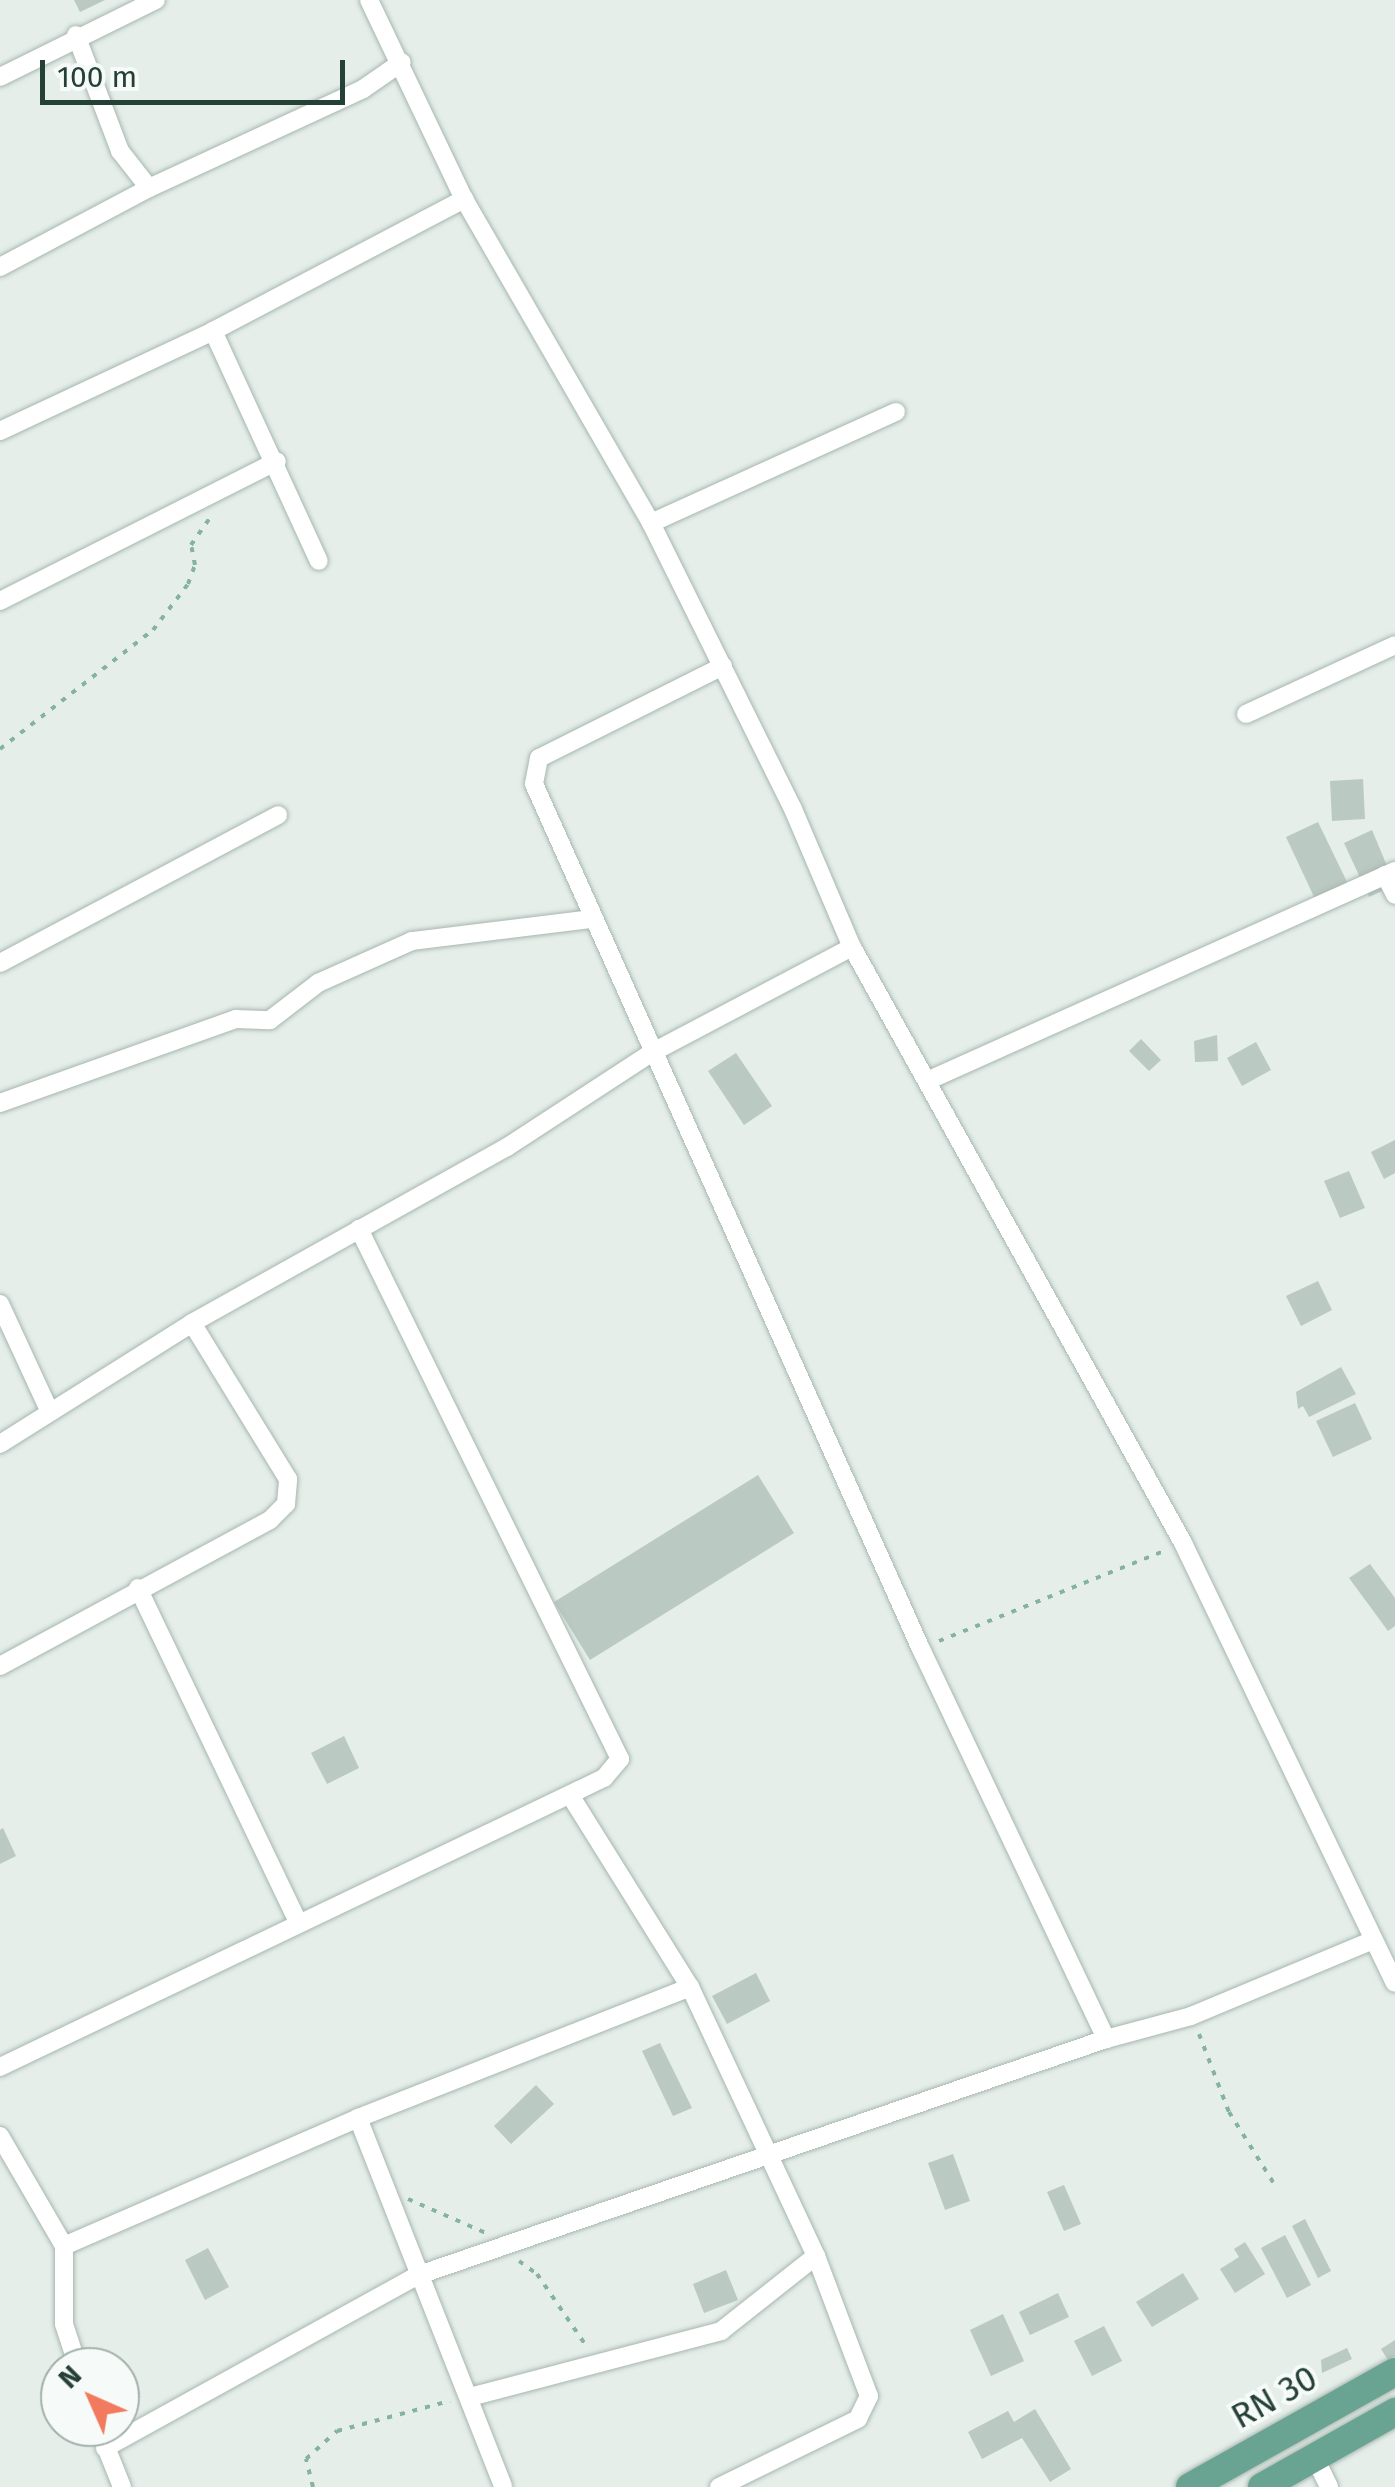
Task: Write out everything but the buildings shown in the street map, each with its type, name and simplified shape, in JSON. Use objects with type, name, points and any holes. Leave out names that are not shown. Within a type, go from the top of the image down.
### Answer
[{"type":"main road","name":"RN 30","points":[[1190,2487],[1395,2372]]},
{"type":"main road","name":"RN 30","points":[[1262,2487],[1395,2412]]},
{"type":"street","points":[[0,76],[156,0]]},
{"type":"street","points":[[370,0],[464,199],[651,523],[723,666],[852,946],[1183,1543],[1371,1941],[1395,1983]]},
{"type":"street","points":[[76,36],[120,151],[150,188]]},
{"type":"street","points":[[0,267],[150,188],[363,89],[402,62]]},
{"type":"street","points":[[0,431],[213,331],[464,199]]},
{"type":"street","points":[[213,331],[277,461],[319,560]]},
{"type":"street","points":[[651,523],[896,412]]},
{"type":"street","points":[[0,602],[277,461]]},
{"type":"street","points":[[1246,714],[1395,645]]},
{"type":"street","points":[[723,666],[539,758],[534,784],[921,1649],[1106,2039]]},
{"type":"street","points":[[0,963],[278,815]]},
{"type":"street","points":[[928,1081],[1390,873],[1395,895]]},
{"type":"street","points":[[0,1103],[236,1018],[270,1020],[318,983],[412,941],[592,920]]},
{"type":"street","points":[[0,1444],[192,1324],[507,1147],[654,1052],[852,946]]},
{"type":"street","points":[[0,2067],[604,1778],[620,1759],[359,1229]]},
{"type":"street","points":[[0,1304],[50,1410]]},
{"type":"street","points":[[0,1666],[270,1520],[286,1504],[288,1478],[192,1324]]},
{"type":"street","points":[[138,1588],[298,1922]]},
{"type":"street","points":[[570,1794],[690,1987],[816,2256],[869,2396],[858,2419],[719,2487]]},
{"type":"street","points":[[122,2487],[105,2448],[419,2275],[772,2158],[1106,2039],[1192,2016],[1371,1941]]},
{"type":"street","points":[[64,2246],[358,2118],[690,1987]]},
{"type":"street","points":[[358,2118],[503,2487]]},
{"type":"street","points":[[0,2136],[64,2246],[64,2324],[71,2347]]},
{"type":"street","points":[[470,2397],[600,2362],[615,2364],[722,2331],[816,2256]]},
{"type":"street","points":[[1315,2458],[1329,2487]]},
{"type":"path","points":[[0,748],[153,630],[188,584],[195,565],[191,545],[224,504]]},
{"type":"path","points":[[921,1649],[1183,1543]]},
{"type":"path","points":[[1192,2016],[1228,2112],[1276,2188]]},
{"type":"path","points":[[386,2182],[406,2198],[509,2244]]},
{"type":"path","points":[[481,2257],[517,2260],[537,2274],[600,2362]]},
{"type":"path","points":[[314,2487],[306,2459],[337,2431],[403,2409],[470,2397]]}]
